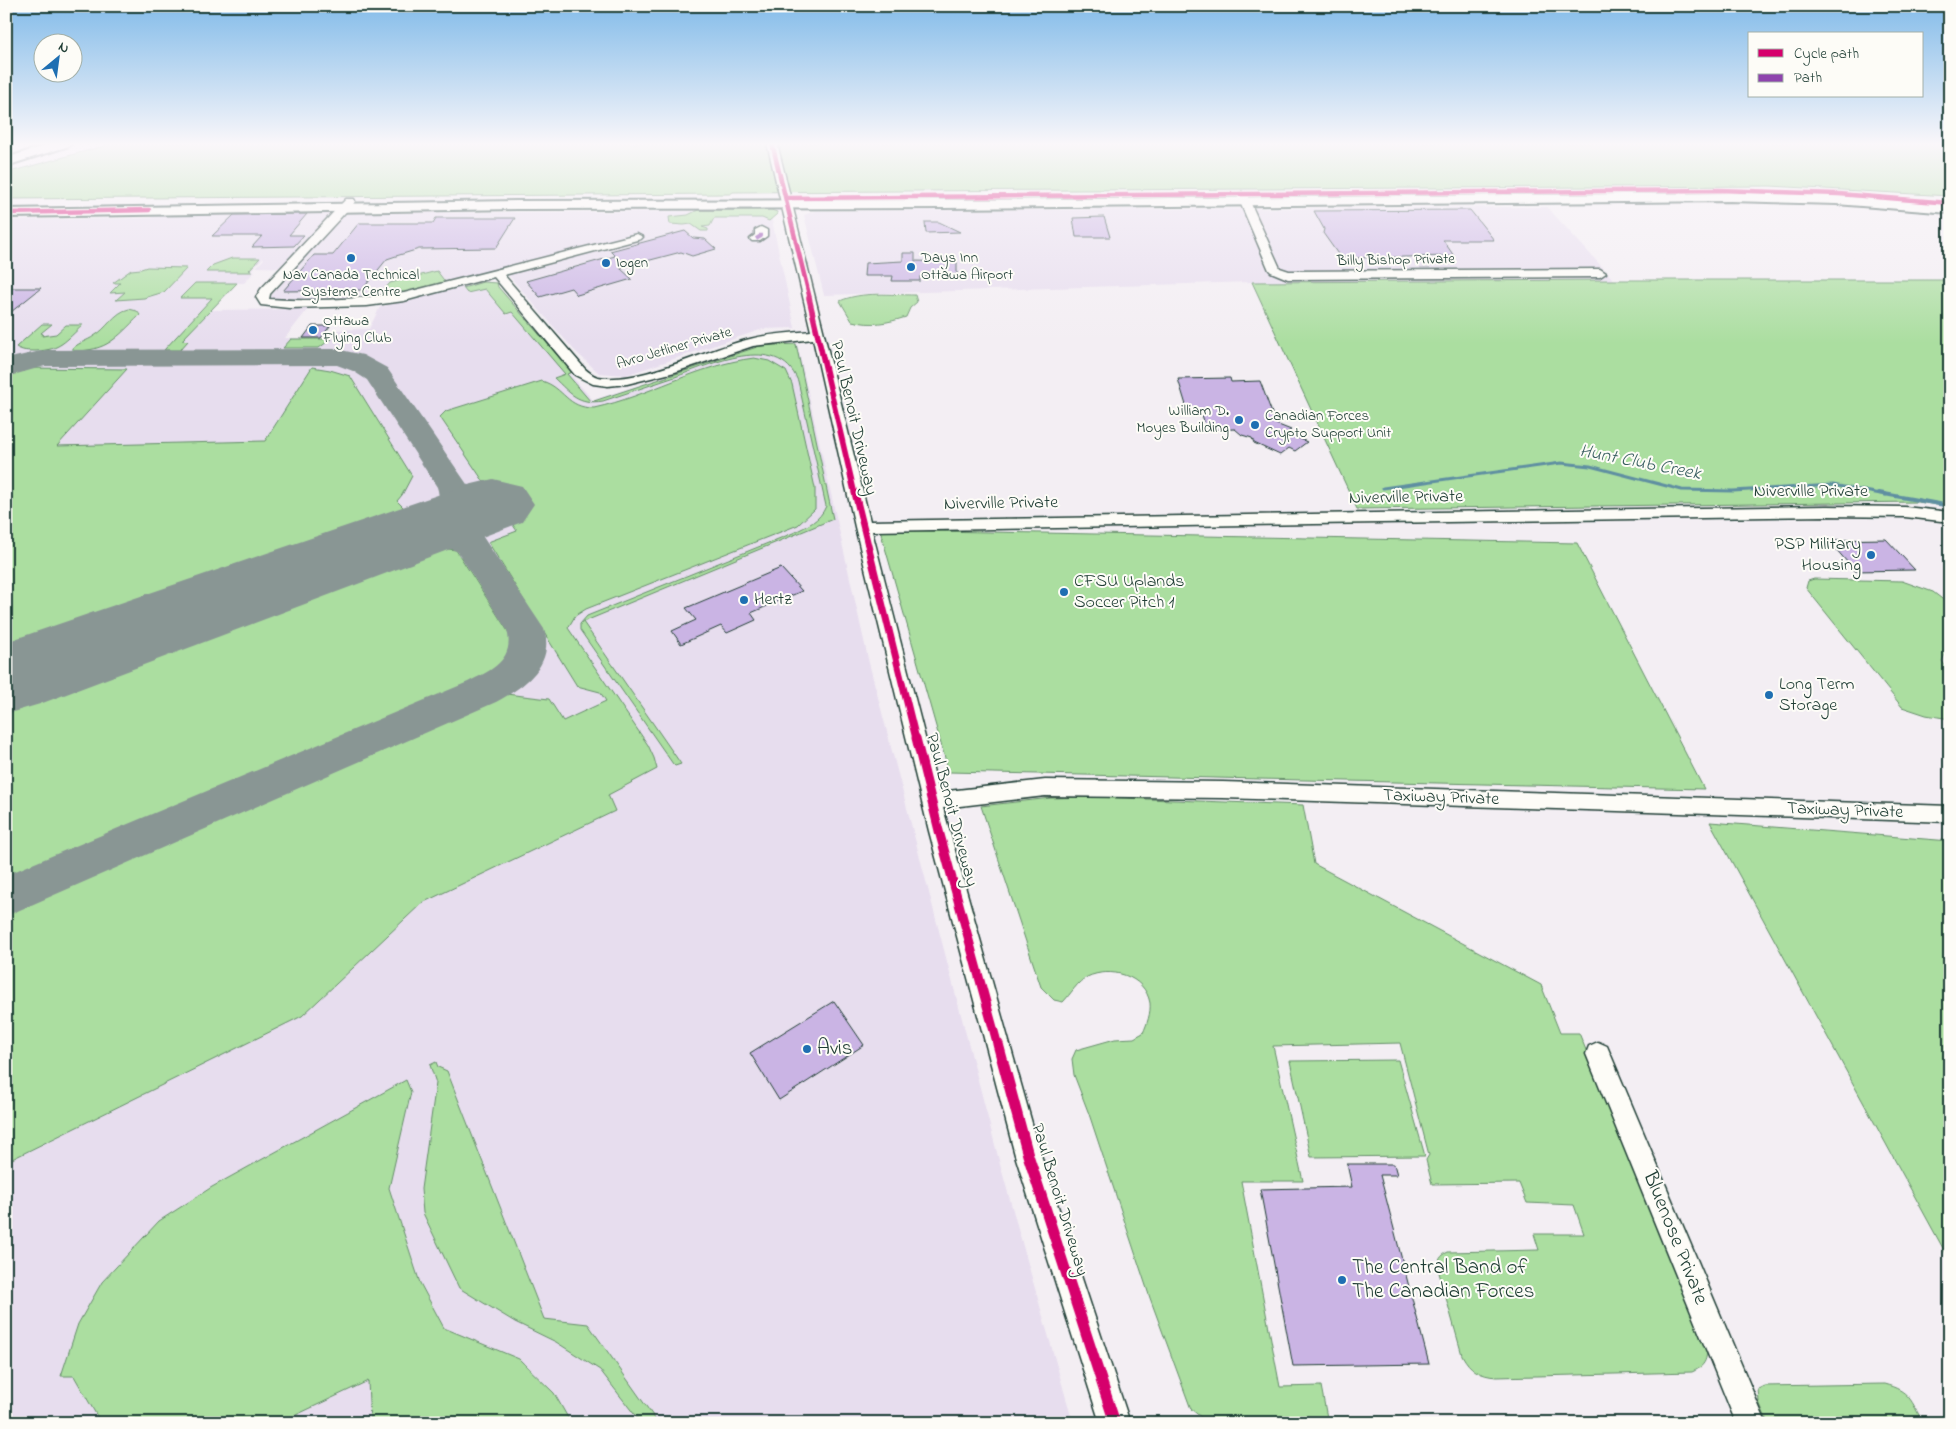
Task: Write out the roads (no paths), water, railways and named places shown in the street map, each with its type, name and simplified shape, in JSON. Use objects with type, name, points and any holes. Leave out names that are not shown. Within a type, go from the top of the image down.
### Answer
[{"type":"main road","points":[[6,213],[87,210]]},
{"type":"main road","points":[[792,223],[796,216],[805,210]]},
{"type":"street","points":[[342,210],[265,292],[262,297],[265,302],[289,304],[384,301],[423,293],[637,236]]},
{"type":"street","name":"Paul Benoit Driveway","points":[[789,210],[863,527],[932,801],[1028,1155],[1115,1423]]},
{"type":"street","name":"Billy Bishop Private","points":[[1249,210],[1275,270],[1288,275],[1600,273]]},
{"type":"street","name":"Avro Jetliner Private","points":[[496,274],[580,372],[592,380],[611,382],[633,380],[749,342],[778,337],[818,335]]},
{"type":"street","name":"Niverville Private","points":[[863,527],[884,525],[1827,511],[1905,512],[1950,517]]},
{"type":"street","name":"Taxiway Private","points":[[932,801],[1045,788],[1222,790],[1492,804],[1950,814]]},
{"type":"street","name":"Bluenose Private","points":[[1598,1054],[1751,1423]]},
{"type":"waterway","name":"Hunt Club Creek","points":[[1383,488],[1561,463],[1590,466],[1682,490],[1733,491],[1833,485],[1886,495]]},
{"type":"waterway","name":"Hunt Club Creek","points":[[1879,493],[1950,506]]},
{"type":"place","name":"Nav Canada Technical Systems Centre","points":[[351,258]]},
{"type":"place","name":"Iogen","points":[[606,263]]},
{"type":"place","name":"Days Inn Ottawa Airport","points":[[911,267]]},
{"type":"place","name":"Ottawa Flying Club","points":[[313,330]]},
{"type":"place","name":"William D. Moyes Building","points":[[1239,420]]},
{"type":"place","name":"Canadian Forces Crypto Support Unit","points":[[1255,425]]},
{"type":"place","name":"PSP Military Housing","points":[[1871,555]]},
{"type":"place","name":"CFSU Uplands Soccer Pitch 1","points":[[1064,592]]},
{"type":"place","name":"Hertz","points":[[744,600]]},
{"type":"place","name":"Long Term Storage","points":[[1769,695]]},
{"type":"place","name":"Avis","points":[[807,1049]]},
{"type":"place","name":"The Central Band of The Canadian Forces","points":[[1342,1280]]}]
